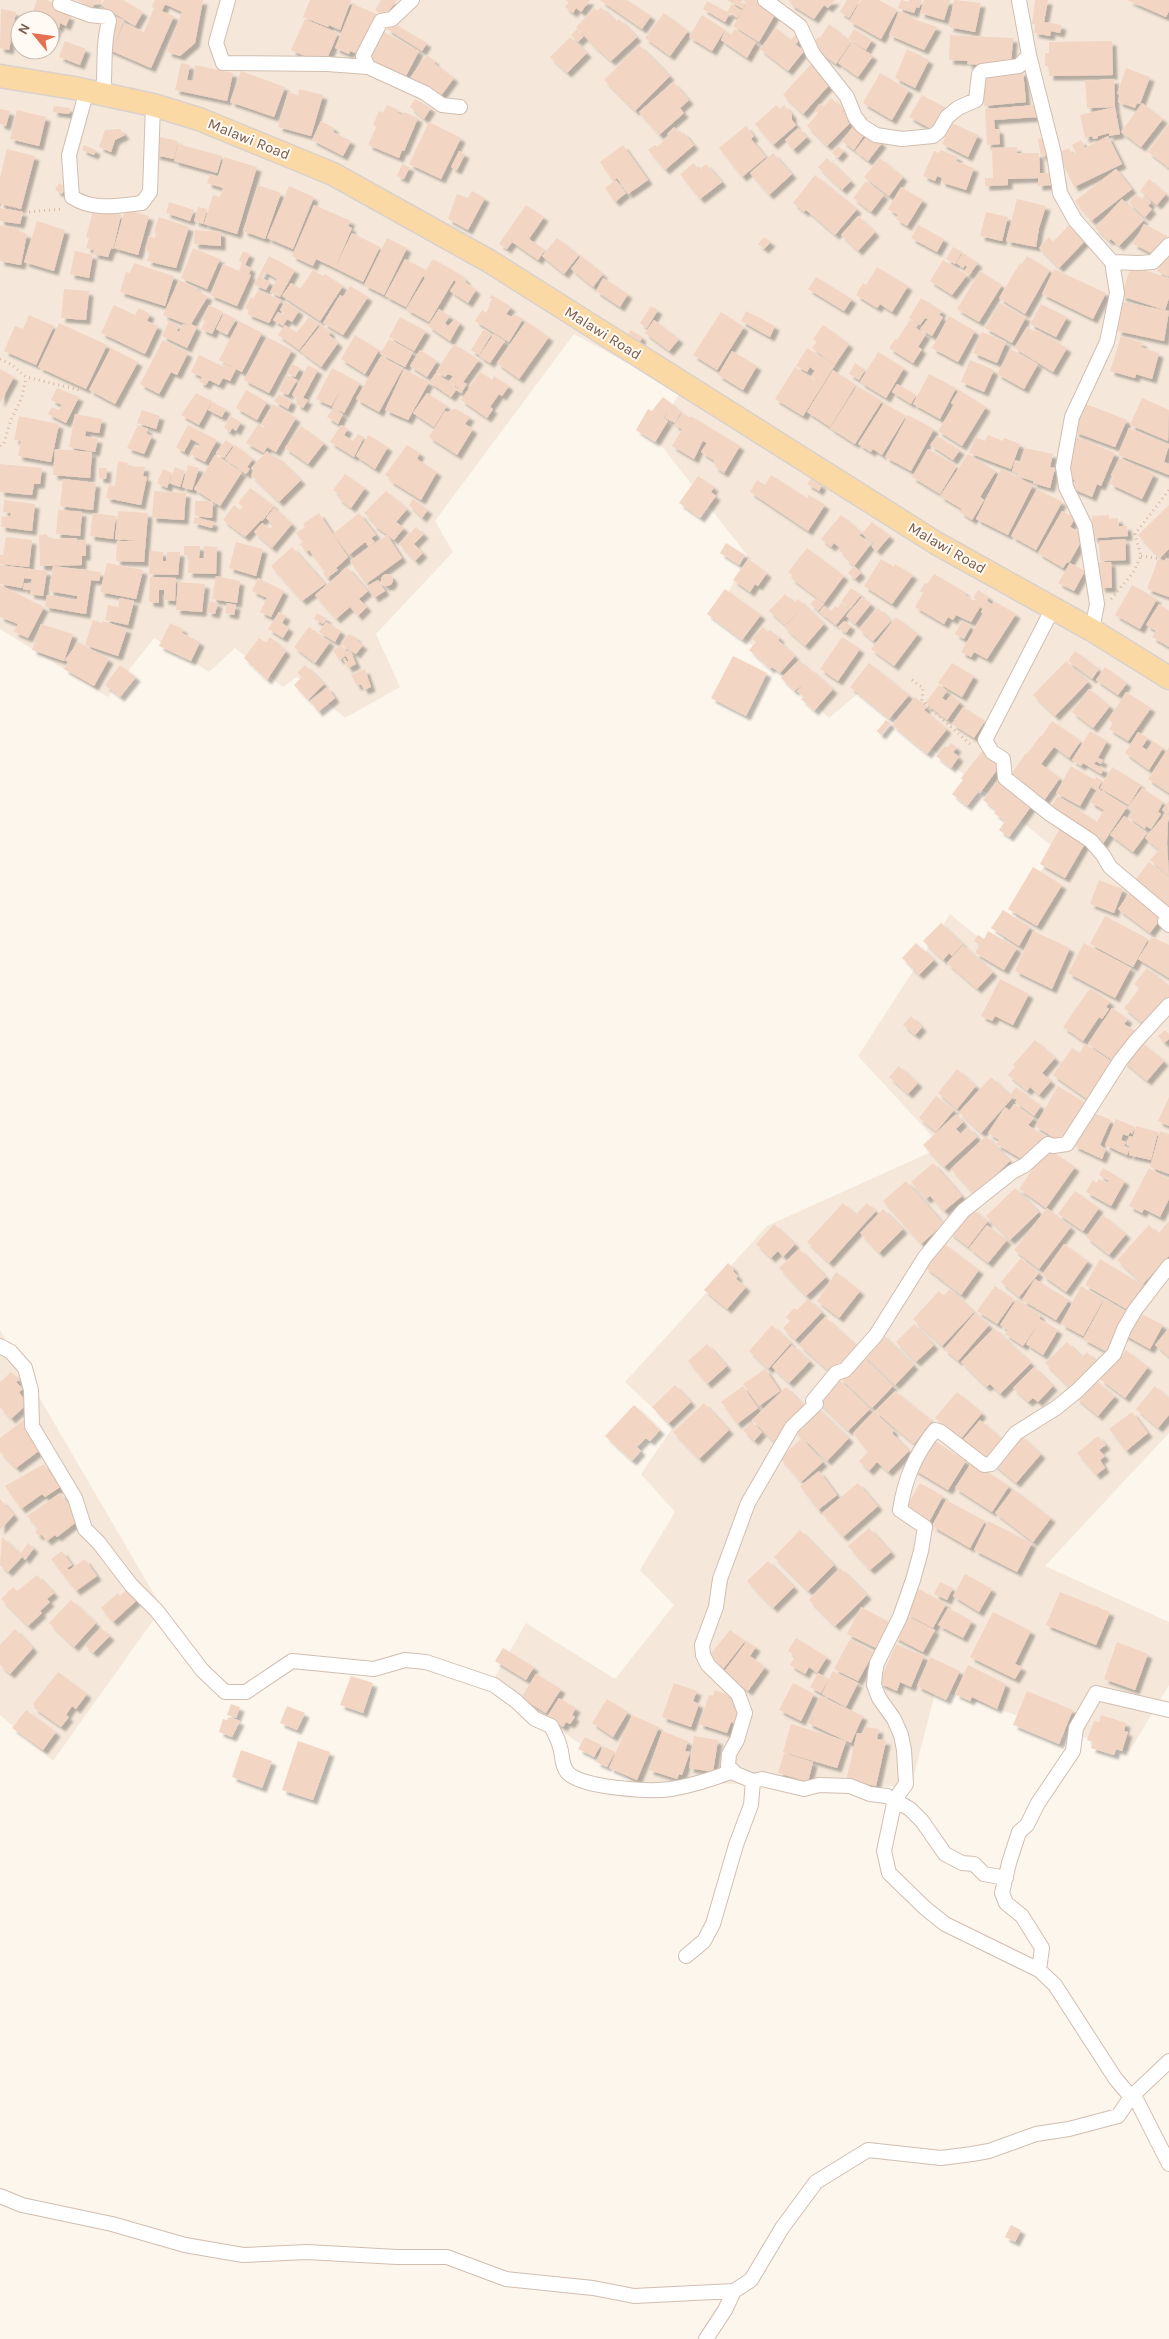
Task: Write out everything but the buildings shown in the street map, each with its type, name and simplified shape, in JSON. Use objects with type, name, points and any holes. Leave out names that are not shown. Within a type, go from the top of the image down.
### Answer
[{"type":"main road","name":"Malawi Road","points":[[0,76],[95,92],[199,118],[333,174],[489,261],[936,543],[1092,630],[1169,678]]},
{"type":"street","points":[[228,0],[216,43],[222,63],[327,64],[368,67],[425,92],[442,105],[460,106]]},
{"type":"street","points":[[368,67],[363,56],[381,21],[392,19],[412,0]]},
{"type":"street","points":[[765,0],[800,26],[813,54],[847,97],[855,117],[862,126],[876,135],[889,138],[933,136],[939,131],[947,117],[958,108],[976,100],[979,74],[982,71],[1019,66],[1029,54]]},
{"type":"street","points":[[1019,0],[1029,54],[1054,154],[1060,193],[1075,220],[1112,262],[1118,293],[1107,342],[1072,417],[1063,467],[1066,487],[1085,526],[1097,604],[1092,630]]},
{"type":"street","points":[[60,4],[90,15],[107,17],[109,21],[103,42],[105,73],[95,92],[69,155],[72,197],[83,204],[109,206],[142,203],[150,192],[153,105]]},
{"type":"street","points":[[1112,262],[1138,264],[1153,262],[1169,244]]},
{"type":"street","points":[[1053,608],[985,740],[992,752],[1003,759],[1005,778],[1050,814],[1091,842],[1104,855],[1110,867],[1167,915],[1165,921],[1169,925]]},
{"type":"street","points":[[1006,1878],[984,1874],[974,1864],[962,1862],[946,1854],[922,1821],[910,1809],[895,1799],[870,1794],[850,1786],[819,1785],[804,1788],[762,1779],[753,1781],[733,1771],[728,1766],[729,1754],[737,1740],[745,1713],[738,1694],[708,1665],[702,1655],[702,1645],[716,1607],[720,1579],[748,1503],[792,1427],[816,1404],[813,1400],[836,1373],[845,1370],[876,1335],[924,1257],[963,1211],[1012,1172],[1025,1166],[1048,1144],[1053,1146],[1067,1144],[1120,1061],[1169,1005]]},
{"type":"street","points":[[1169,1266],[1135,1310],[1124,1329],[1114,1354],[1056,1408],[1016,1433],[990,1464],[984,1465],[941,1432],[935,1430],[914,1460],[903,1488],[900,1510],[925,1527],[925,1533],[915,1572],[900,1617],[877,1664],[874,1685],[894,1719],[901,1735],[904,1750],[906,1784],[895,1799],[884,1851],[889,1873],[904,1889],[945,1924],[1013,1955],[1039,1970],[1055,1985],[1082,2030],[1115,2078],[1131,2097],[1137,2101],[1169,2164]]},
{"type":"street","points":[[0,1346],[11,1352],[25,1368],[31,1390],[32,1426],[75,1498],[84,1529],[99,1543],[131,1585],[157,1611],[202,1670],[225,1692],[246,1692],[292,1661],[374,1669],[405,1660],[426,1662],[494,1685],[536,1719],[551,1726],[560,1748],[562,1762],[568,1773],[589,1784],[638,1789],[670,1789],[716,1778],[733,1771]]},
{"type":"street","points":[[1039,1970],[1042,1948],[1022,1916],[1006,1903],[1002,1893],[1009,1862],[1019,1832],[1027,1825],[1038,1803],[1073,1751],[1076,1728],[1096,1693],[1169,1710]]},
{"type":"street","points":[[686,1956],[704,1941],[713,1924],[736,1845],[751,1805],[753,1781]]},
{"type":"street","points":[[0,2196],[22,2205],[112,2224],[185,2245],[243,2255],[307,2252],[447,2258],[506,2279],[593,2288],[634,2296],[734,2291],[751,2280],[782,2228],[816,2182],[868,2150],[941,2158],[989,2151],[1036,2134],[1069,2130],[1118,2116],[1131,2097],[1169,2061]]},
{"type":"street","points":[[706,2339],[725,2310],[734,2291]]},
{"type":"path","points":[[0,205],[28,212],[54,210],[83,204]]},
{"type":"path","points":[[0,359],[12,365],[26,377],[80,390]]},
{"type":"path","points":[[0,446],[4,443],[11,420],[22,397],[26,377]]},
{"type":"path","points":[[1097,604],[1107,603],[1133,574],[1141,556],[1135,534],[1169,490]]},
{"type":"path","points":[[1141,556],[1162,559],[1169,553]]},
{"type":"path","points":[[912,680],[922,688],[922,701],[958,735],[976,749],[985,740]]},
{"type":"shaded area","points":[[0,0],[1169,0],[1169,1433],[1045,1566],[1169,1622],[1169,1685],[1129,1752],[936,1689],[911,1787],[634,1782],[492,1682],[526,1623],[615,1679],[674,1605],[640,1570],[675,1512],[641,1474],[673,1427],[625,1382],[767,1226],[942,1147],[858,1056],[950,914],[996,952],[1054,848],[861,691],[829,718],[718,613],[747,555],[652,434],[681,392],[574,334],[435,521],[453,552],[376,634],[400,687],[345,718],[297,677],[283,687],[235,648],[209,672],[154,638],[108,697],[0,629]]},
{"type":"shaded area","points":[[0,1330],[162,1608],[53,1761],[0,1715]]}]
